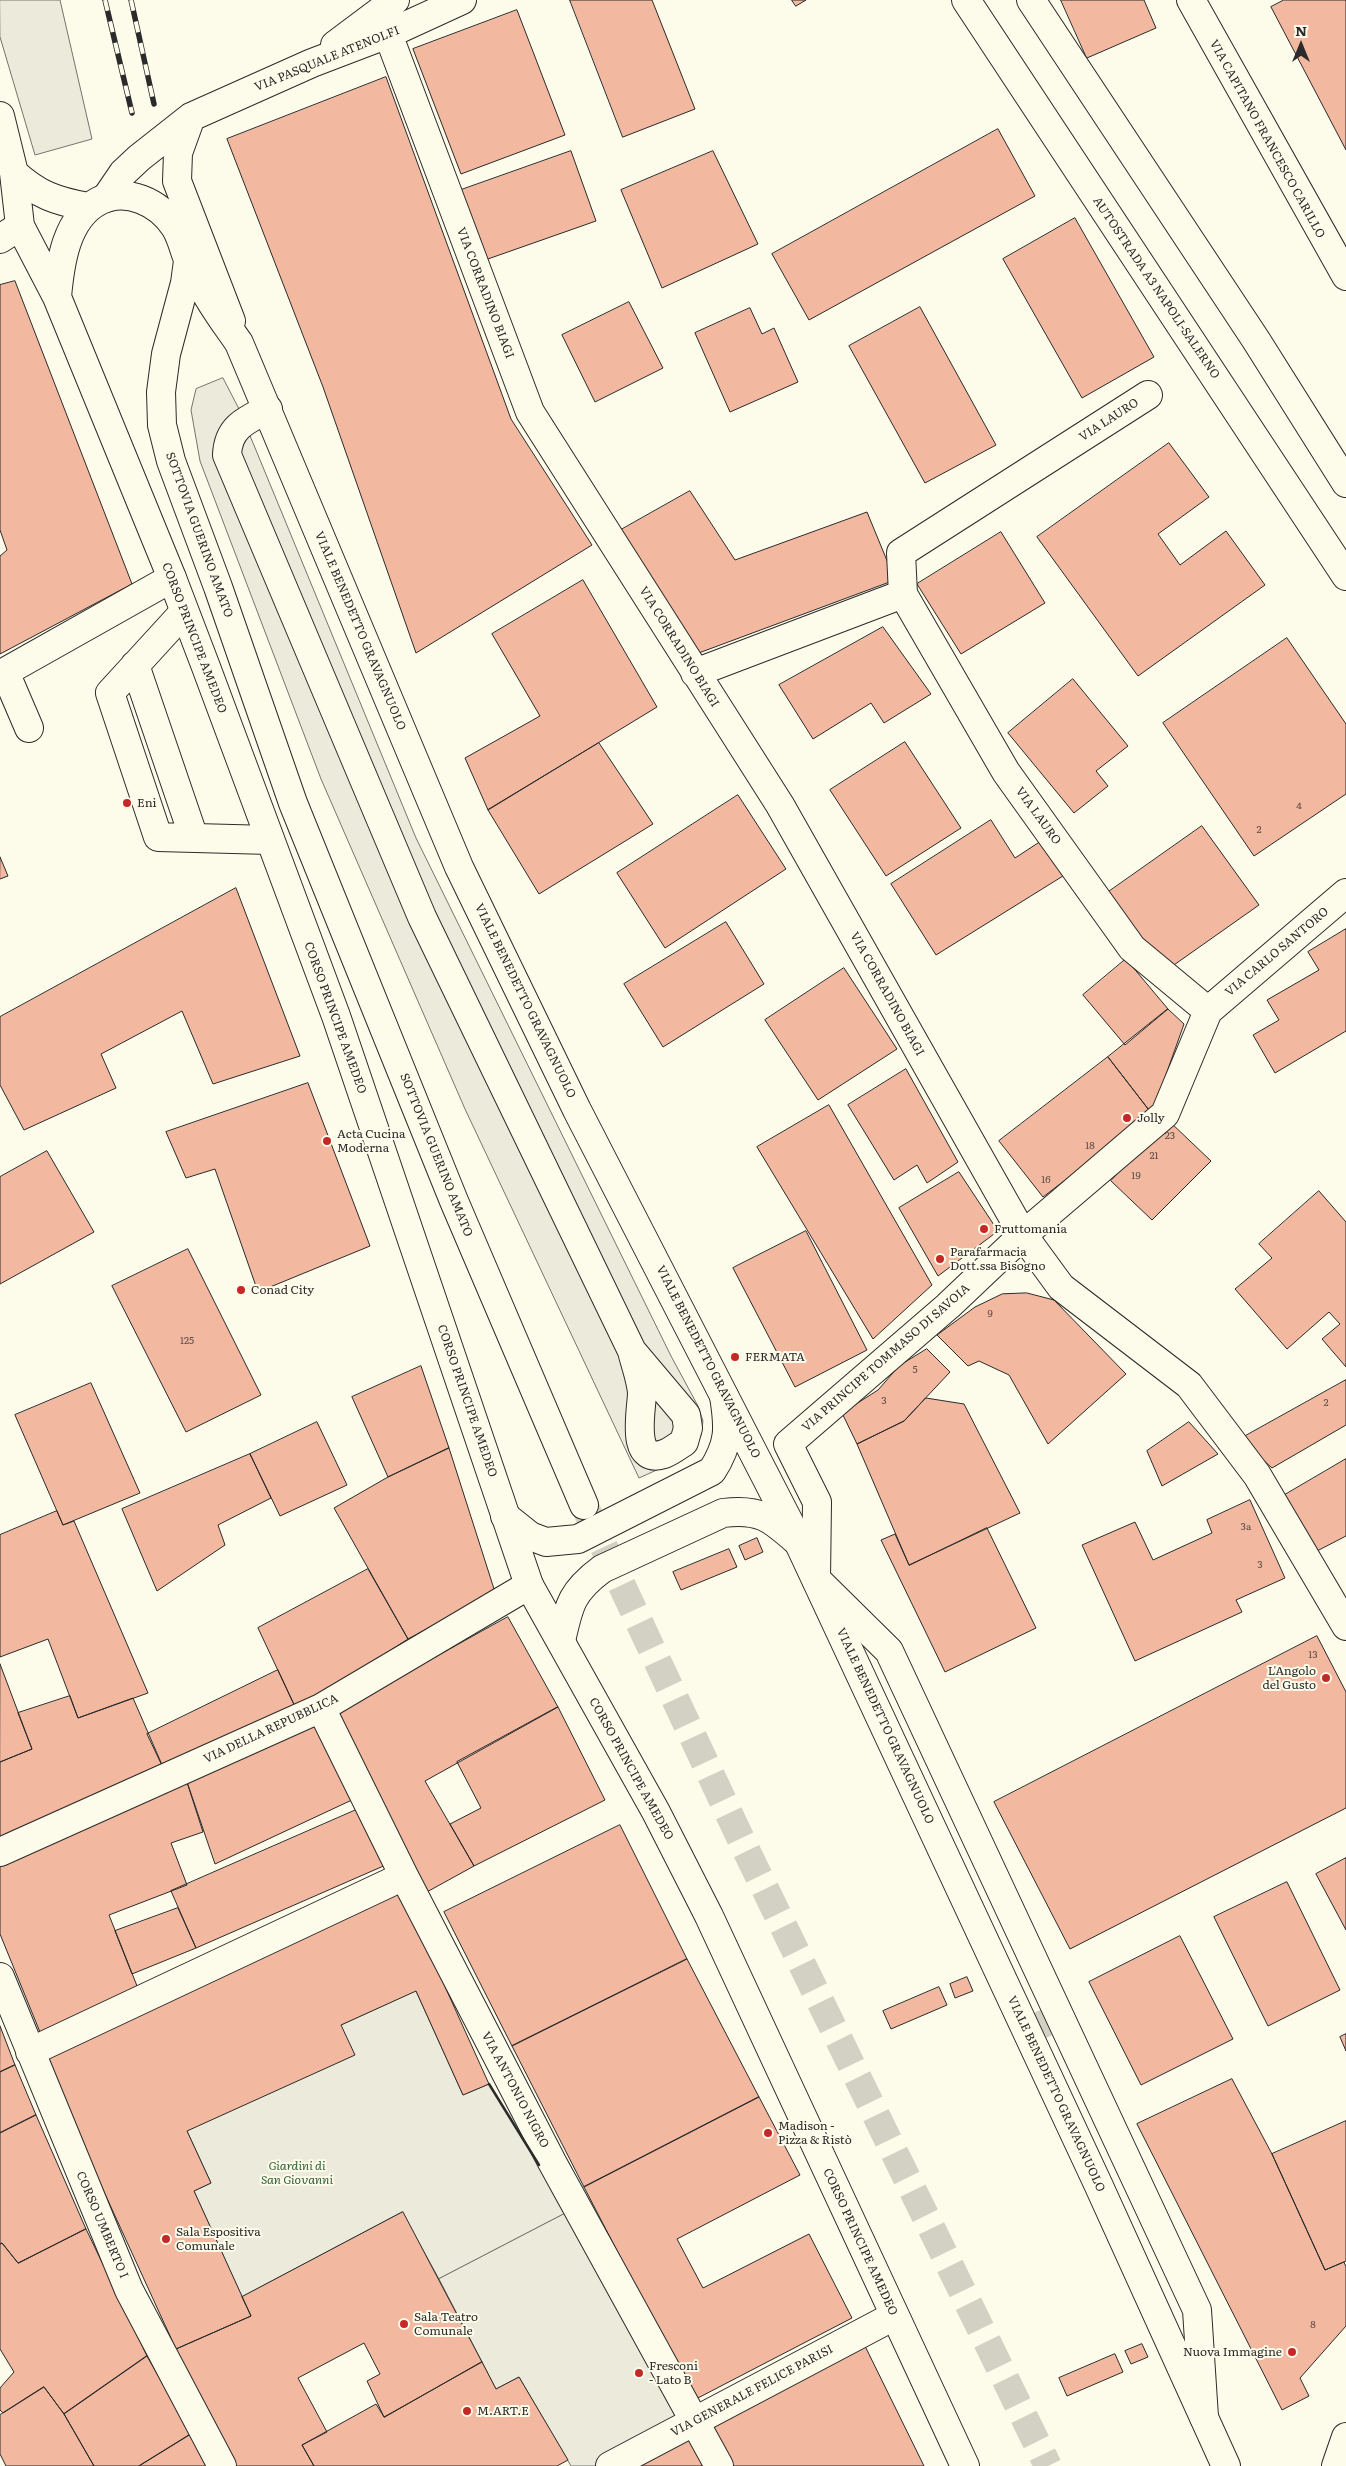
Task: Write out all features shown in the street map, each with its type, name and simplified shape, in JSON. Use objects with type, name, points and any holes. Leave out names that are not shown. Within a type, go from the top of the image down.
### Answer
[{"type":"main road","points":[[312,62],[395,0]]},
{"type":"main road","name":"VIA PASQUALE ATENOLFI","points":[[97,202],[139,158],[191,117],[312,62],[388,34],[462,0]]},
{"type":"main road","name":"AUTOSTRADA A3 NAPOLI-SALERNO","points":[[966,0],[1346,576]]},
{"type":"main road","points":[[1031,0],[1256,340],[1346,483]]},
{"type":"main road","name":"VIA CAPITANO FRANCESCO CARILLO","points":[[1191,0],[1346,276]]},
{"type":"main road","name":"VIA CORRADINO BIAGI","points":[[388,34],[530,412],[780,805],[1023,1235],[1061,1287],[1190,1384],[1257,1475],[1346,1626]]},
{"type":"main road","name":"CORSO PRINCIPE AMEDEO","points":[[0,116],[14,173],[10,233],[56,297],[172,578],[336,1016],[530,1585],[656,1812],[709,1916],[965,2466]]},
{"type":"main road","points":[[191,117],[178,153],[177,181],[239,343]]},
{"type":"main road","points":[[14,173],[31,189],[48,197],[97,202],[125,195],[145,200],[161,212],[175,227],[188,261]]},
{"type":"main road","name":"CORSO PRINCIPE AMEDEO","points":[[56,297],[58,276],[69,236],[78,220],[97,202]]},
{"type":"main road","name":"VIALE BENEDETTO GRAVAGNUOLO","points":[[188,261],[208,298],[239,343],[460,867],[578,1110],[799,1543],[1077,2140],[1226,2466]]},
{"type":"main road","name":"SOTTOVIA GUERINO AMATO","points":[[188,261],[185,282],[166,354],[161,392],[162,425],[171,461],[218,587],[292,803],[458,1209],[584,1506]]},
{"type":"main road","name":"VIA LAURO","points":[[1148,395],[901,553],[902,594],[1006,772],[1132,948],[1208,1011]]},
{"type":"main road","points":[[268,409],[244,421],[228,440],[227,455],[422,918],[632,1351]]},
{"type":"main road","points":[[29,728],[5,672],[172,578]]},
{"type":"main road","name":"SOTTOVIA GUERINO AMATO","points":[[172,578],[292,803]]},
{"type":"main road","points":[[695,673],[902,594]]},
{"type":"main road","points":[[184,612],[135,665],[194,838],[270,840]]},
{"type":"main road","name":"VIA CARLO SANTORO","points":[[1208,1011],[1346,894]]},
{"type":"main road","name":"VIA PRINCIPE TOMMASO DI SAVOIA","points":[[816,1580],[817,1502],[788,1444],[940,1312],[1023,1235],[1165,1114],[1208,1011]]},
{"type":"main road","points":[[506,1516],[530,1536],[546,1542],[578,1539],[712,1471],[723,1454],[729,1428],[723,1392]]},
{"type":"main road","points":[[561,1641],[572,1599],[585,1582],[602,1569],[723,1512],[743,1510],[761,1514],[780,1526],[799,1543]]},
{"type":"main road","points":[[816,1580],[889,1652],[1189,2292],[1197,2310],[1204,2418]]},
{"type":"main road","name":"VIA DELLA REPUBBLICA","points":[[0,1852],[321,1708],[530,1585]]},
{"type":"main road","name":"VIA ANTONIO NIGRO","points":[[321,1708],[404,1876],[552,2162],[696,2421],[719,2466]]},
{"type":"main road","points":[[30,2052],[404,1876]]},
{"type":"main road","name":"CORSO UMBERTO I","points":[[0,1976],[130,2290],[222,2466]]},
{"type":"main road","name":"VIA GENERALE FELICE PARISI","points":[[610,2466],[894,2316]]},
{"type":"main road","points":[[1336,2465],[1346,2437]]},
{"type":"green space","points":[[0,0],[60,0],[92,139],[35,155],[0,37]]},
{"type":"green space","name":"Giardini di San Giovanni","points":[[416,1991],[463,2095],[489,2084],[568,2212],[439,2279],[402,2212],[242,2297],[194,2191],[211,2183],[187,2131],[341,2025]]},
{"type":"shaded area","points":[[223,378],[239,409],[416,838],[671,1356],[698,1406],[703,1421],[701,1435],[693,1448],[670,1464],[639,1478],[465,1109],[321,779],[200,461],[191,410],[196,389]]},
{"type":"shaded area","points":[[568,2212],[696,2421],[610,2466],[571,2466],[519,2377],[496,2389],[439,2279]]},
{"type":"building","points":[[570,0],[652,0],[695,109],[623,137]]},
{"type":"building","points":[[792,0],[806,0],[796,6]]},
{"type":"building","points":[[1061,0],[1144,0],[1156,28],[1087,58]]},
{"type":"building","points":[[1284,0],[1346,0],[1346,150],[1271,7]]},
{"type":"building","points":[[517,10],[565,135],[461,174],[413,49]]},
{"type":"building","points":[[386,77],[511,419],[592,545],[416,653],[323,387],[227,139]]},
{"type":"building","points":[[998,129],[1035,196],[809,320],[772,254]]},
{"type":"building","points":[[571,151],[596,221],[485,260],[461,190]]},
{"type":"building","points":[[713,151],[758,244],[662,288],[621,190]]},
{"type":"building","points":[[1075,218],[1154,357],[1082,398],[1003,259]]},
{"type":"building","points":[[15,281],[132,584],[0,654],[0,556],[7,550],[0,530],[0,285]]},
{"type":"building","points":[[629,302],[663,368],[595,402],[562,335]]},
{"type":"building","points":[[920,307],[996,445],[925,483],[849,346]]},
{"type":"building","points":[[750,308],[762,334],[774,328],[798,382],[730,412],[695,333]]},
{"type":"building","points":[[1169,443],[1209,497],[1158,534],[1180,565],[1226,531],[1265,585],[1138,676],[1037,537]]},
{"type":"building","points":[[690,491],[735,560],[867,512],[895,580],[696,654],[619,531]]},
{"type":"building","points":[[1001,532],[1045,603],[961,654],[917,584]]},
{"type":"building","points":[[583,580],[657,707],[488,810],[465,758],[540,716],[492,634]]},
{"type":"building","points":[[883,627],[931,694],[884,723],[871,703],[813,739],[779,685]]},
{"type":"building","points":[[1287,638],[1346,724],[1346,794],[1254,856],[1163,723]]},
{"type":"building","points":[[1073,679],[1128,746],[1096,771],[1108,786],[1074,813],[1008,733]]},
{"type":"building","points":[[905,742],[961,828],[886,876],[830,790]]},
{"type":"building","points":[[599,743],[653,824],[539,894],[488,810]]},
{"type":"building","points":[[738,795],[786,869],[665,948],[617,873]]},
{"type":"building","points":[[991,820],[1015,858],[1041,841],[1063,876],[936,955],[891,884]]},
{"type":"building","points":[[1202,826],[1259,905],[1164,972],[1107,893]]},
{"type":"building","points":[[0,857],[8,876],[0,879]]},
{"type":"building","points":[[236,888],[300,1056],[213,1084],[182,1011],[101,1054],[116,1088],[24,1130],[0,1085],[0,1017]]},
{"type":"building","points":[[726,922],[764,984],[663,1047],[624,984]]},
{"type":"building","points":[[1346,929],[1346,1031],[1275,1073],[1253,1035],[1279,1020],[1267,1000],[1319,970],[1308,952]]},
{"type":"building","points":[[1126,959],[1168,1009],[1125,1045],[1083,995]]},
{"type":"building","points":[[844,968],[897,1049],[818,1100],[765,1020]]},
{"type":"building","points":[[1168,1009],[1184,1024],[1152,1114],[1108,1057]]},
{"type":"building","points":[[1108,1057],[1152,1114],[1043,1197],[999,1141]]},
{"type":"building","points":[[906,1069],[958,1162],[927,1183],[917,1165],[894,1180],[848,1105]]},
{"type":"building","points":[[308,1083],[370,1246],[258,1292],[215,1169],[186,1178],[166,1132]]},
{"type":"building","points":[[829,1105],[932,1285],[873,1339],[757,1147]]},
{"type":"building","points":[[1169,1121],[1211,1161],[1152,1220],[1111,1181]]},
{"type":"building","points":[[47,1151],[94,1232],[0,1284],[0,1177]]},
{"type":"building","points":[[959,1172],[998,1231],[938,1276],[899,1208]]},
{"type":"building","points":[[1319,1191],[1346,1222],[1346,1367],[1322,1339],[1340,1324],[1329,1312],[1287,1349],[1235,1289],[1272,1258],[1259,1244]]},
{"type":"building","points":[[806,1231],[867,1350],[795,1387],[733,1268]]},
{"type":"building","points":[[188,1249],[261,1395],[186,1432],[112,1286]]},
{"type":"building","points":[[1027,1293],[1054,1300],[1126,1374],[1048,1444],[1009,1375],[979,1361],[968,1366],[937,1335],[975,1307],[1002,1294]]},
{"type":"building","points":[[927,1349],[950,1372],[904,1421],[857,1444],[842,1413],[878,1390],[899,1366]]},
{"type":"building","points":[[421,1366],[449,1448],[388,1477],[352,1397]]},
{"type":"building","points":[[1346,1380],[1346,1425],[1272,1468],[1240,1439]]},
{"type":"building","points":[[91,1383],[140,1493],[63,1525],[15,1415]]},
{"type":"building","points":[[926,1398],[964,1404],[1020,1513],[909,1565],[857,1444],[904,1421]]},
{"type":"building","points":[[317,1422],[347,1485],[280,1516],[250,1454]]},
{"type":"building","points":[[1189,1422],[1218,1454],[1162,1486],[1147,1451]]},
{"type":"building","points":[[449,1448],[495,1592],[408,1639],[334,1508],[388,1477]]},
{"type":"building","points":[[250,1454],[271,1498],[218,1525],[225,1545],[157,1591],[122,1509]]},
{"type":"building","points":[[1346,1459],[1346,1536],[1317,1551],[1283,1496]]},
{"type":"building","points":[[1250,1500],[1285,1578],[1236,1600],[1242,1612],[1135,1661],[1082,1545],[1135,1522],[1153,1560],[1212,1533],[1207,1520]]},
{"type":"building","points":[[57,1511],[63,1525],[74,1521],[148,1693],[78,1718],[48,1639],[0,1657],[0,1535]]},
{"type":"building","points":[[987,1528],[1036,1628],[945,1672],[881,1540],[895,1534],[909,1565]]},
{"type":"building","points":[[757,1538],[763,1552],[745,1560],[739,1546]]},
{"type":"building","points":[[729,1549],[737,1567],[681,1590],[673,1572]]},
{"type":"building","points":[[368,1569],[408,1639],[297,1711],[258,1628]]},
{"type":"building","points":[[508,1617],[558,1707],[425,1781],[474,1866],[425,1893],[326,1718]]},
{"type":"building","points":[[1317,1636],[1346,1692],[1346,1808],[1070,1949],[994,1802]]},
{"type":"building","points":[[0,1664],[32,1749],[0,1762]]},
{"type":"building","points":[[278,1670],[297,1711],[166,1774],[147,1734]]},
{"type":"building","points":[[70,1696],[78,1718],[133,1698],[166,1774],[0,1844],[0,1762],[32,1749],[18,1713]]},
{"type":"building","points":[[558,1707],[605,1800],[474,1866],[450,1824],[481,1808],[457,1762]]},
{"type":"building","points":[[315,1718],[354,1799],[215,1864],[185,1776]]},
{"type":"building","points":[[185,1776],[203,1832],[171,1843],[187,1885],[109,1915],[141,1996],[42,2037],[0,1934],[0,1860]]},
{"type":"building","points":[[363,1807],[388,1864],[196,1948],[171,1891]]},
{"type":"building","points":[[620,1825],[687,1959],[512,2046],[444,1912]]},
{"type":"building","points":[[1346,1858],[1346,1930],[1316,1874]]},
{"type":"building","points":[[1287,1882],[1340,1990],[1268,2026],[1214,1917]]},
{"type":"building","points":[[400,1887],[489,2084],[463,2095],[416,1991],[341,2025],[355,2055],[187,2131],[211,2183],[194,2191],[251,2316],[176,2349],[39,2050]]},
{"type":"building","points":[[178,1908],[196,1948],[132,1974],[115,1931]]},
{"type":"building","points":[[1180,1936],[1233,2039],[1141,2085],[1089,1982]]},
{"type":"building","points":[[687,1959],[759,2097],[584,2187],[512,2046]]},
{"type":"building","points":[[967,1977],[973,1991],[955,1998],[950,1984]]},
{"type":"building","points":[[939,1987],[947,2005],[891,2029],[883,2011]]},
{"type":"building","points":[[0,2026],[15,2065],[0,2072]]},
{"type":"building","points":[[1346,2034],[1346,2051],[1340,2037]]},
{"type":"building","points":[[15,2065],[36,2115],[0,2133],[0,2072]]},
{"type":"building","points":[[1232,2079],[1272,2154],[1325,2270],[1344,2262],[1346,2267],[1346,2326],[1300,2378],[1309,2396],[1282,2410],[1137,2124]]},
{"type":"building","points":[[759,2097],[800,2175],[677,2239],[703,2288],[809,2234],[852,2318],[694,2400],[584,2187]]},
{"type":"building","points":[[36,2115],[86,2229],[18,2263],[2,2243],[0,2244],[0,2133]]},
{"type":"building","points":[[1346,2121],[1346,2261],[1325,2270],[1272,2154]]},
{"type":"building","points":[[403,2212],[482,2362],[384,2417],[367,2381],[380,2374],[364,2343],[298,2378],[327,2432],[302,2445],[314,2466],[233,2466],[176,2349],[251,2316],[242,2297]]},
{"type":"building","points":[[86,2229],[147,2356],[64,2414],[44,2387],[3,2413],[0,2410],[0,2388],[14,2372],[0,2349],[0,2244],[2,2243],[18,2263]]},
{"type":"building","points":[[864,2344],[924,2466],[731,2466],[709,2420]]},
{"type":"building","points":[[1142,2344],[1148,2357],[1131,2364],[1125,2351]]},
{"type":"building","points":[[1115,2354],[1123,2372],[1067,2396],[1059,2378]]},
{"type":"building","points":[[147,2356],[191,2434],[139,2466],[94,2466],[64,2414]]},
{"type":"building","name":"M.ART.E","points":[[482,2362],[496,2389],[519,2377],[568,2460],[557,2466],[314,2466],[302,2445],[376,2404],[384,2417]]},
{"type":"building","points":[[44,2387],[64,2414],[94,2466],[6,2466],[0,2454],[0,2415]]},
{"type":"building","points":[[191,2434],[206,2466],[139,2466]]},
{"type":"building","points":[[693,2434],[709,2466],[626,2466]]},
{"type":"tunnel","points":[[586,1509],[746,1850],[1048,2466]]},
{"type":"tunnel","points":[[1035,2028],[1060,2016]]},
{"type":"railway","points":[[105,0],[132,113]]},
{"type":"railway","points":[[131,0],[154,104]]},
{"type":"wall","points":[[489,2084],[539,2165]]},
{"type":"place","name":"Eni","points":[[127,803]]},
{"type":"place","name":"Jolly","points":[[1127,1118]]},
{"type":"place","name":"Acta Cucina Moderna","points":[[327,1141]]},
{"type":"place","name":"Fruttomania","points":[[984,1229]]},
{"type":"place","name":"Parafarmacia Dott.ssa Bisogno","points":[[940,1259]]},
{"type":"place","name":"Conad City","points":[[241,1290]]},
{"type":"place","name":"FERMATA","points":[[735,1357]]},
{"type":"place","name":"L'Angolo del Gusto","points":[[1326,1678]]},
{"type":"place","name":"Madison - Pizza & Ristò","points":[[768,2133]]},
{"type":"place","name":"Sala Espositiva Comunale","points":[[166,2239]]},
{"type":"place","name":"Sala Teatro Comunale","points":[[404,2324]]},
{"type":"place","name":"Nuova Immagine","points":[[1292,2352]]},
{"type":"place","name":"Fresconi - Lato B","points":[[639,2373]]},
{"type":"place","name":"M.ART.E","points":[[467,2411]]}]
